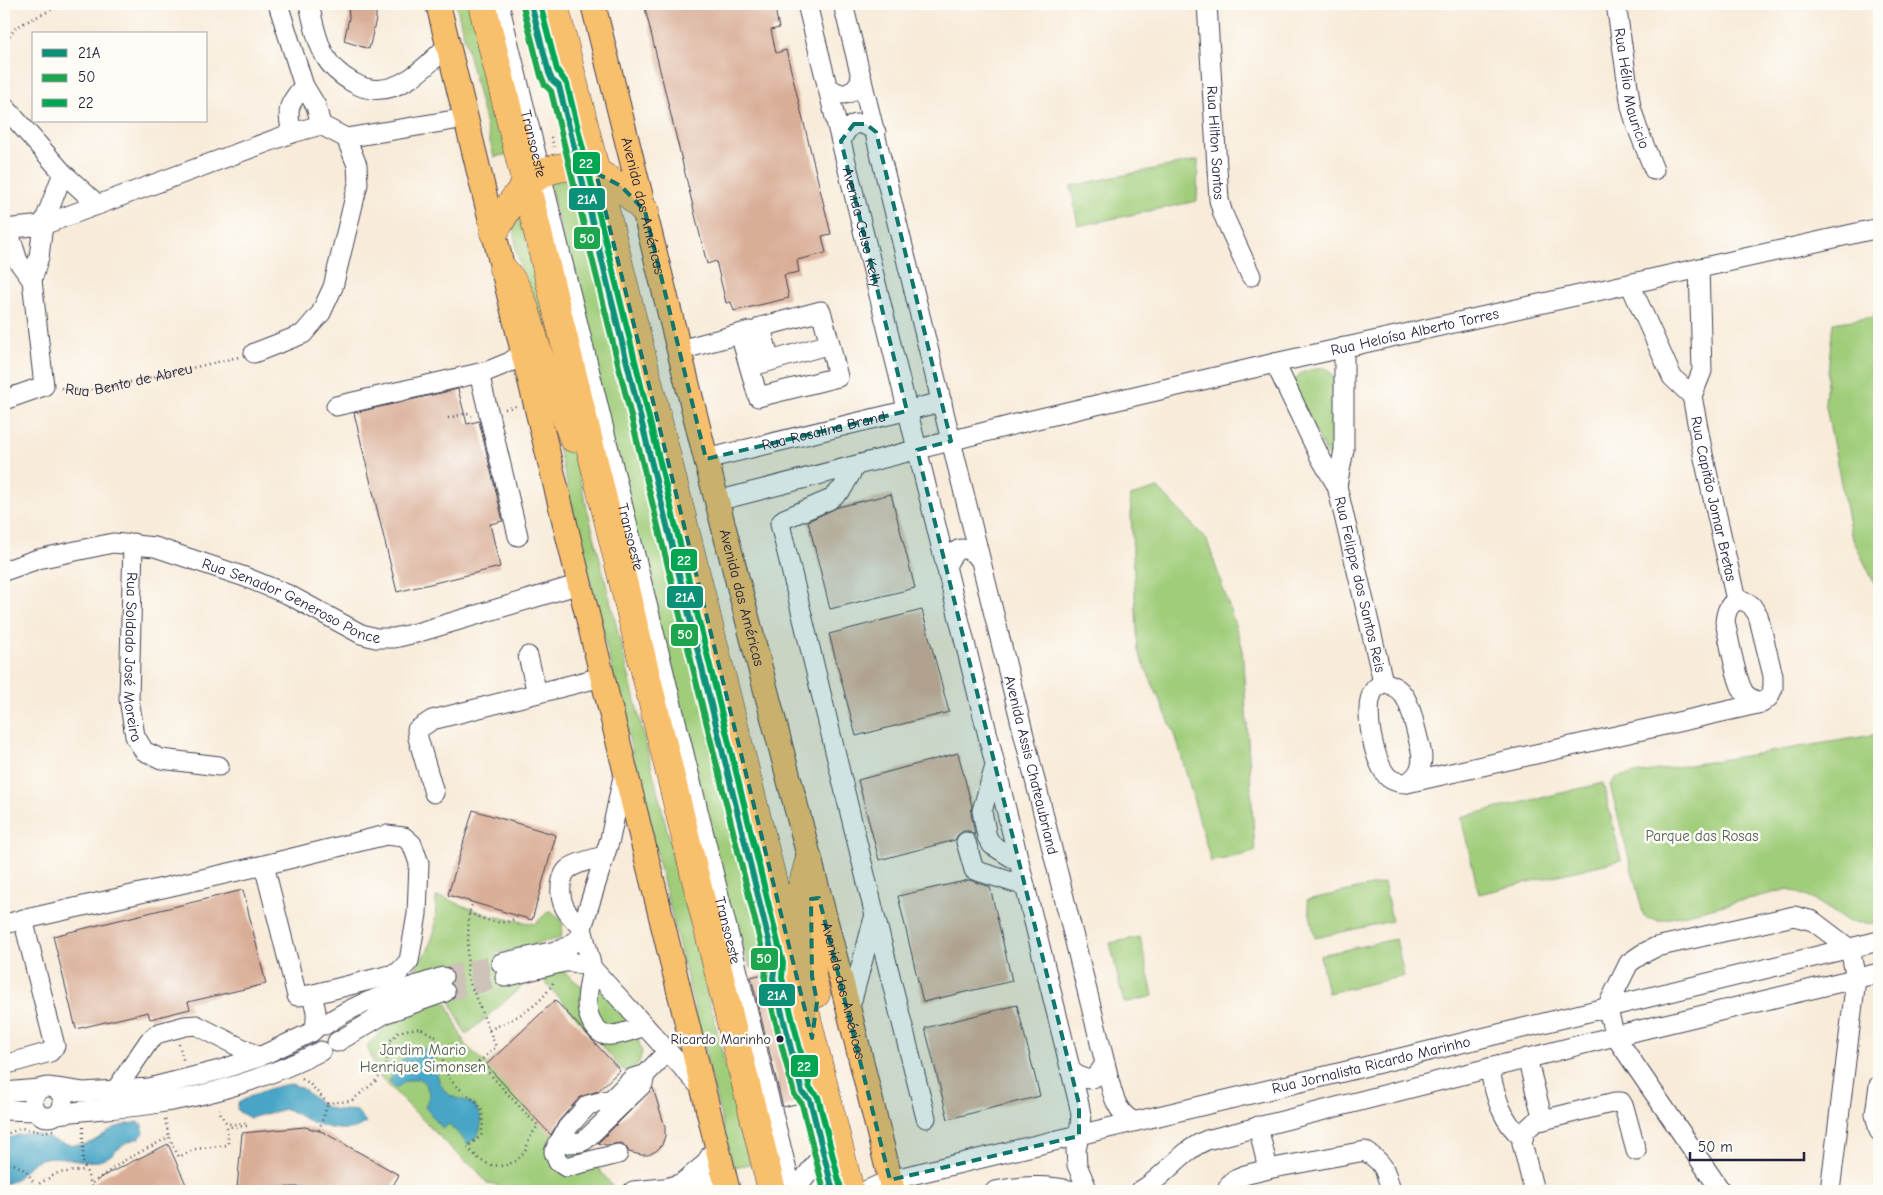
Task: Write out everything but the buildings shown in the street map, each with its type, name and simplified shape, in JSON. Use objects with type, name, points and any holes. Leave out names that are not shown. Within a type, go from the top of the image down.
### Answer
[{"type":"highway","points":[[482,4],[534,180],[608,519],[772,1191]]},
{"type":"highway","points":[[554,4],[588,170],[812,1038],[830,1145],[850,1191]]},
{"type":"highway","points":[[494,232],[507,208],[534,180],[560,168],[588,170],[621,186],[645,211]]},
{"type":"highway","points":[[503,270],[518,290],[543,366],[570,430],[584,476],[597,506],[608,519]]},
{"type":"highway","points":[[809,861],[802,891],[811,941],[812,976],[817,1002],[812,1038]]},
{"type":"main road","points":[[438,4],[727,1190]]},
{"type":"main road","name":"Avenida das Américas","points":[[593,4],[706,458],[849,1011],[892,1186]]},
{"type":"street","points":[[278,4],[304,86],[316,106],[321,125]]},
{"type":"street","points":[[309,4],[325,56],[343,77],[366,89],[386,88],[404,82],[428,65],[448,45]]},
{"type":"street","name":"Transoeste","points":[[499,4],[520,91],[534,180],[740,983],[745,990],[750,1004],[773,1094],[773,1113],[792,1191]]},
{"type":"street","name":"Transoeste","points":[[505,4],[523,75],[520,91]]},
{"type":"street","points":[[531,4],[549,73],[552,80],[559,86]]},
{"type":"street","points":[[538,4],[559,86],[588,170],[775,965],[773,978],[802,1092],[810,1100],[830,1145],[833,1191]]},
{"type":"street","name":"Avenida Celso Kelly","points":[[807,4],[917,450]]},
{"type":"street","points":[[843,4],[942,402]]},
{"type":"street","name":"Rua Hilton Santos","points":[[1207,4],[1219,200],[1223,214],[1251,276]]},
{"type":"street","name":"Rua Hélio Mauricio","points":[[1616,4],[1631,107],[1654,170]]},
{"type":"street","points":[[828,87],[837,94],[848,94],[855,90],[862,79]]},
{"type":"street","points":[[292,133],[288,114],[292,103],[304,86]]},
{"type":"street","points":[[4,106],[63,173],[98,205]]},
{"type":"street","points":[[32,280],[18,261],[6,229],[43,225],[292,133],[321,125],[346,138],[466,118]]},
{"type":"street","points":[[841,141],[846,130],[854,124],[866,124],[876,132]]},
{"type":"street","points":[[254,353],[303,334],[321,313],[333,287],[358,184],[357,165],[346,138]]},
{"type":"street","points":[[44,386],[32,280],[39,257],[43,225],[63,173]]},
{"type":"street","name":"Rua Heloísa Alberto Torres","points":[[951,441],[1274,363],[1879,228]]},
{"type":"street","name":"Rua Capitão Jomar Bretas","points":[[1699,268],[1702,371],[1692,396],[1736,600]]},
{"type":"street","name":"Rua Capitão Jomar Bretas","points":[[1630,284],[1672,377],[1692,396]]},
{"type":"street","points":[[740,334],[758,397],[838,377],[821,312],[761,327],[770,361]]},
{"type":"street","points":[[680,350],[750,331],[760,364],[830,344]]},
{"type":"street","name":"Rua Felippe dos Santos Reis","points":[[1338,486],[1344,450],[1344,348]]},
{"type":"street","points":[[336,406],[479,373],[510,362],[523,352]]},
{"type":"street","name":"Rua Felippe dos Santos Reis","points":[[1274,363],[1320,457],[1338,486],[1383,682]]},
{"type":"street","points":[[479,373],[518,536]]},
{"type":"street","name":"Rua Bento de Abreu","points":[[4,400],[44,386]]},
{"type":"street","name":"Rua Rosalina Brand","points":[[706,458],[942,402]]},
{"type":"street","name":"Avenida Assis Chateaubriand","points":[[942,402],[1105,1063],[1117,1107],[1124,1116],[1133,1121]]},
{"type":"street","points":[[717,501],[951,441]]},
{"type":"street","points":[[917,450],[1079,1104],[1077,1165],[1088,1191]]},
{"type":"street","points":[[855,466],[842,489],[829,500],[784,519],[780,524],[926,1118]]},
{"type":"street","name":"Rua Senador Generoso Ponce","points":[[4,571],[48,557],[113,543],[133,543],[155,547],[245,576],[289,596],[361,634],[376,638],[394,638],[416,633],[580,584]]},
{"type":"street","name":"Rua Soldado José Moreira","points":[[133,543],[129,699],[135,736],[144,751],[161,759],[219,766]]},
{"type":"street","points":[[946,566],[952,552],[960,548],[970,550],[980,558]]},
{"type":"street","name":"Rua Capitão Jomar Bretas","points":[[1736,600],[1744,601],[1751,605],[1758,615],[1773,676],[1773,688],[1769,697],[1762,703],[1744,694],[1739,683],[1725,622],[1726,612],[1730,604],[1736,600]]},
{"type":"street","points":[[528,656],[537,693]]},
{"type":"street","points":[[434,793],[417,730],[432,720],[602,677]]},
{"type":"street","name":"Rua Felippe dos Santos Reis","points":[[1383,682],[1393,685],[1410,704],[1422,753],[1421,765],[1416,776],[1407,783],[1397,783],[1387,776],[1378,763],[1369,718],[1370,700],[1374,690],[1383,682]]},
{"type":"street","points":[[1407,783],[1762,703]]},
{"type":"street","points":[[995,766],[982,811],[987,837],[992,845],[1019,862]]},
{"type":"street","points":[[624,771],[610,839],[603,856],[583,932],[569,946],[503,970],[564,962],[573,962],[592,968],[703,1090]]},
{"type":"street","points":[[4,924],[264,865],[386,835],[404,837],[412,844],[420,863],[417,914],[409,962],[400,981],[322,1025],[258,1057],[220,1070],[149,1088],[83,1092],[46,1088],[4,1092]]},
{"type":"street","points":[[970,839],[973,868],[977,871],[1025,886]]},
{"type":"street","points":[[603,856],[576,864],[566,871],[562,878],[560,897],[570,916],[583,932],[592,968],[586,1006],[587,1015],[596,1030],[603,1035],[613,1036],[645,1026]]},
{"type":"street","points":[[4,1110],[36,1111],[57,1122],[183,1099],[226,1088],[303,1060],[386,1013],[444,985],[400,981],[330,990],[300,997],[295,994],[264,865]]},
{"type":"street","points":[[849,1011],[875,916]]},
{"type":"street","points":[[1721,1191],[1615,1036],[1607,1007],[1629,963],[1642,954],[1656,948],[1794,916],[1813,921],[1850,949],[1856,979],[1830,1191]]},
{"type":"street","points":[[4,1065],[50,1052],[54,1046],[23,919]]},
{"type":"street","name":"Rua Jornalista Ricardo Marinho","points":[[865,1191],[892,1186],[1133,1121],[1347,1071],[1879,941]]},
{"type":"street","points":[[1140,1191],[1150,1185],[1193,1145],[1207,1140],[1353,1101],[1879,973]]},
{"type":"street","points":[[329,1047],[314,1046],[311,1037],[322,1025],[331,1005],[330,990]]},
{"type":"street","points":[[310,995],[322,1025]]},
{"type":"street","points":[[115,1091],[149,1041],[159,1033],[185,1026],[196,1026],[258,1057]]},
{"type":"street","points":[[618,1154],[566,1167],[561,1165],[555,1158],[554,1152],[566,1128],[588,1105],[612,1099],[668,1051]]},
{"type":"street","points":[[36,1056],[46,1088],[63,1098],[62,1109],[57,1122]]},
{"type":"street","points":[[1527,1058],[1543,1120]]},
{"type":"street","points":[[1071,1072],[1081,1079],[1091,1079],[1098,1075],[1105,1063]]},
{"type":"street","points":[[1489,1068],[1504,1117],[1512,1130],[1523,1138]]},
{"type":"street","points":[[1347,1071],[1355,1077],[1359,1085],[1353,1101]]},
{"type":"street","points":[[557,1144],[581,1142],[643,1084],[639,1077]]},
{"type":"street","points":[[1879,1085],[1875,1114],[1879,1132]]},
{"type":"street","points":[[36,1111],[33,1100],[46,1088]]},
{"type":"street","points":[[1534,1191],[1522,1143],[1529,1126],[1535,1122],[1621,1102],[1636,1151]]},
{"type":"street","points":[[573,1121],[613,1114]]},
{"type":"street","points":[[1258,1126],[1268,1169]]},
{"type":"street","points":[[682,1184],[705,1164],[717,1145]]},
{"type":"street","points":[[792,1191],[804,1180],[830,1145]]},
{"type":"street","points":[[1228,1191],[1229,1184],[1234,1179],[1268,1169],[1365,1152],[1384,1167],[1391,1191]]},
{"type":"street","points":[[1163,1191],[1165,1170]]},
{"type":"street","points":[[633,1191],[660,1190],[682,1184],[705,1181],[727,1190]]},
{"type":"street","points":[[995,1191],[1025,1186],[1056,1187],[1074,1191]]},
{"type":"path","points":[[4,45],[16,27],[55,8],[103,4]]},
{"type":"path","name":"Rua Bento de Abreu","points":[[44,386],[86,391],[254,353]]},
{"type":"path","points":[[327,1105],[351,1101],[375,1082],[386,1065],[390,1041],[398,1032],[420,1028],[436,1037],[448,1077],[475,1101],[482,1111],[483,1124],[481,1136],[467,1147],[480,1160],[490,1165],[504,1166],[516,1161],[525,1152],[529,1140],[538,1125],[479,1062],[496,1046],[467,976],[469,913],[472,902]]},
{"type":"path","points":[[469,913],[496,923],[512,921],[518,916]]},
{"type":"path","points":[[489,1030],[525,1013],[548,994],[555,981],[560,978]]},
{"type":"path","points":[[179,1043],[185,1069]]},
{"type":"path","points":[[300,1078],[312,1084],[327,1105]]},
{"type":"path","points":[[319,1130],[327,1105]]},
{"type":"path","points":[[83,1144],[84,1170],[91,1184],[125,1160],[169,1137],[179,1157],[195,1149],[228,1144],[227,1127],[247,1126],[246,1123],[227,1124],[224,1122],[219,1110],[224,1106]]},
{"type":"path","points":[[4,1135],[21,1128],[44,1132],[57,1122]]},
{"type":"path","points":[[4,1163],[18,1165],[26,1172],[35,1186],[35,1191]]},
{"type":"path","points":[[35,1186],[58,1173],[84,1170]]},
{"type":"highlighted area","points":[[854,124],[866,124],[876,132],[951,441],[917,450],[1079,1104],[1079,1136],[890,1180],[819,898],[811,899],[812,976],[817,1002],[812,1038],[596,173],[621,186],[645,211],[706,459],[907,411],[841,141]]},
{"type":"green space","points":[[456,4],[473,4],[509,154],[494,157]]},
{"type":"green space","points":[[1198,160],[1197,201],[1078,226],[1071,186]]},
{"type":"green space","points":[[578,177],[761,914],[765,964],[751,968],[732,927],[549,183]]},
{"type":"green space","points":[[519,212],[574,420],[529,297],[516,250],[514,228]]},
{"type":"green space","points":[[1879,316],[1879,593],[1851,535],[1825,401],[1833,323]]},
{"type":"green space","points":[[1323,368],[1330,371],[1334,379],[1338,448],[1335,454],[1327,455],[1294,386],[1300,374],[1309,370]]},
{"type":"green space","points":[[550,392],[570,439],[750,1164],[733,1167],[556,439]]},
{"type":"green space","points":[[1158,488],[1207,540],[1242,646],[1255,852],[1211,862],[1176,737],[1138,651],[1130,496]]},
{"type":"green space","name":"Parque das Rosas","points":[[1879,734],[1879,924],[1849,922],[1816,901],[1789,889],[1659,921],[1644,917],[1610,785],[1616,777]]},
{"type":"green space","points":[[1603,783],[1621,860],[1479,894],[1461,817]]},
{"type":"green space","points":[[1384,883],[1392,921],[1315,938],[1307,900]]},
{"type":"green space","points":[[436,897],[445,898],[486,915],[535,924],[550,910],[563,922],[561,938],[496,954],[504,982],[558,967],[585,989],[600,986],[632,1020],[642,1052],[639,1063],[630,1073],[622,1069],[537,973],[466,1035],[448,996],[413,978],[418,962],[428,950],[435,929]]},
{"type":"green space","points":[[1140,937],[1153,996],[1124,1003],[1110,943]]},
{"type":"green space","points":[[1396,939],[1404,976],[1328,993],[1320,955]]},
{"type":"green space","name":"Jardim Mario Henrique Simonsen","points":[[438,1000],[447,1003],[465,1045],[587,1154],[613,1187],[588,1191],[512,1191],[487,1183],[475,1168],[461,1158],[379,1076],[367,1046],[387,1025]]},
{"type":"water","points":[[422,1048],[430,1052],[440,1083],[446,1092],[469,1102],[478,1110],[481,1124],[479,1132],[468,1144],[449,1124],[443,1129],[425,1107],[430,1094],[425,1084],[419,1078],[404,1082],[396,1089],[389,1081],[404,1058]]},
{"type":"water","points":[[291,1084],[302,1088],[327,1107],[357,1111],[366,1122],[354,1128],[339,1129],[316,1124],[285,1109],[250,1118],[239,1112],[237,1108],[238,1103],[257,1094]]},
{"type":"water","points":[[137,1122],[143,1125],[142,1135],[124,1144],[103,1160],[92,1162],[48,1157],[35,1162],[20,1176],[4,1184],[4,1140],[26,1134],[35,1134],[65,1144],[82,1145],[92,1142],[114,1128]]},
{"type":"tunnel","points":[[443,977],[501,963]]},
{"type":"tunnel","points":[[445,992],[505,977]]},
{"type":"transit line","name":"21A","points":[[531,4],[549,73],[552,80],[559,86],[775,965],[773,978],[802,1092],[810,1100],[833,1191]]},
{"type":"transit line","name":"22","points":[[540,4],[557,70],[567,84],[783,963],[782,978],[810,1088],[818,1097],[841,1189]]},
{"type":"transit line","name":"50","points":[[523,6],[541,76],[545,85],[551,91],[766,965],[765,980],[794,1094],[802,1104],[824,1191]]},
{"type":"place","name":"Ricardo Marinho","points":[[780,1039]]}]
